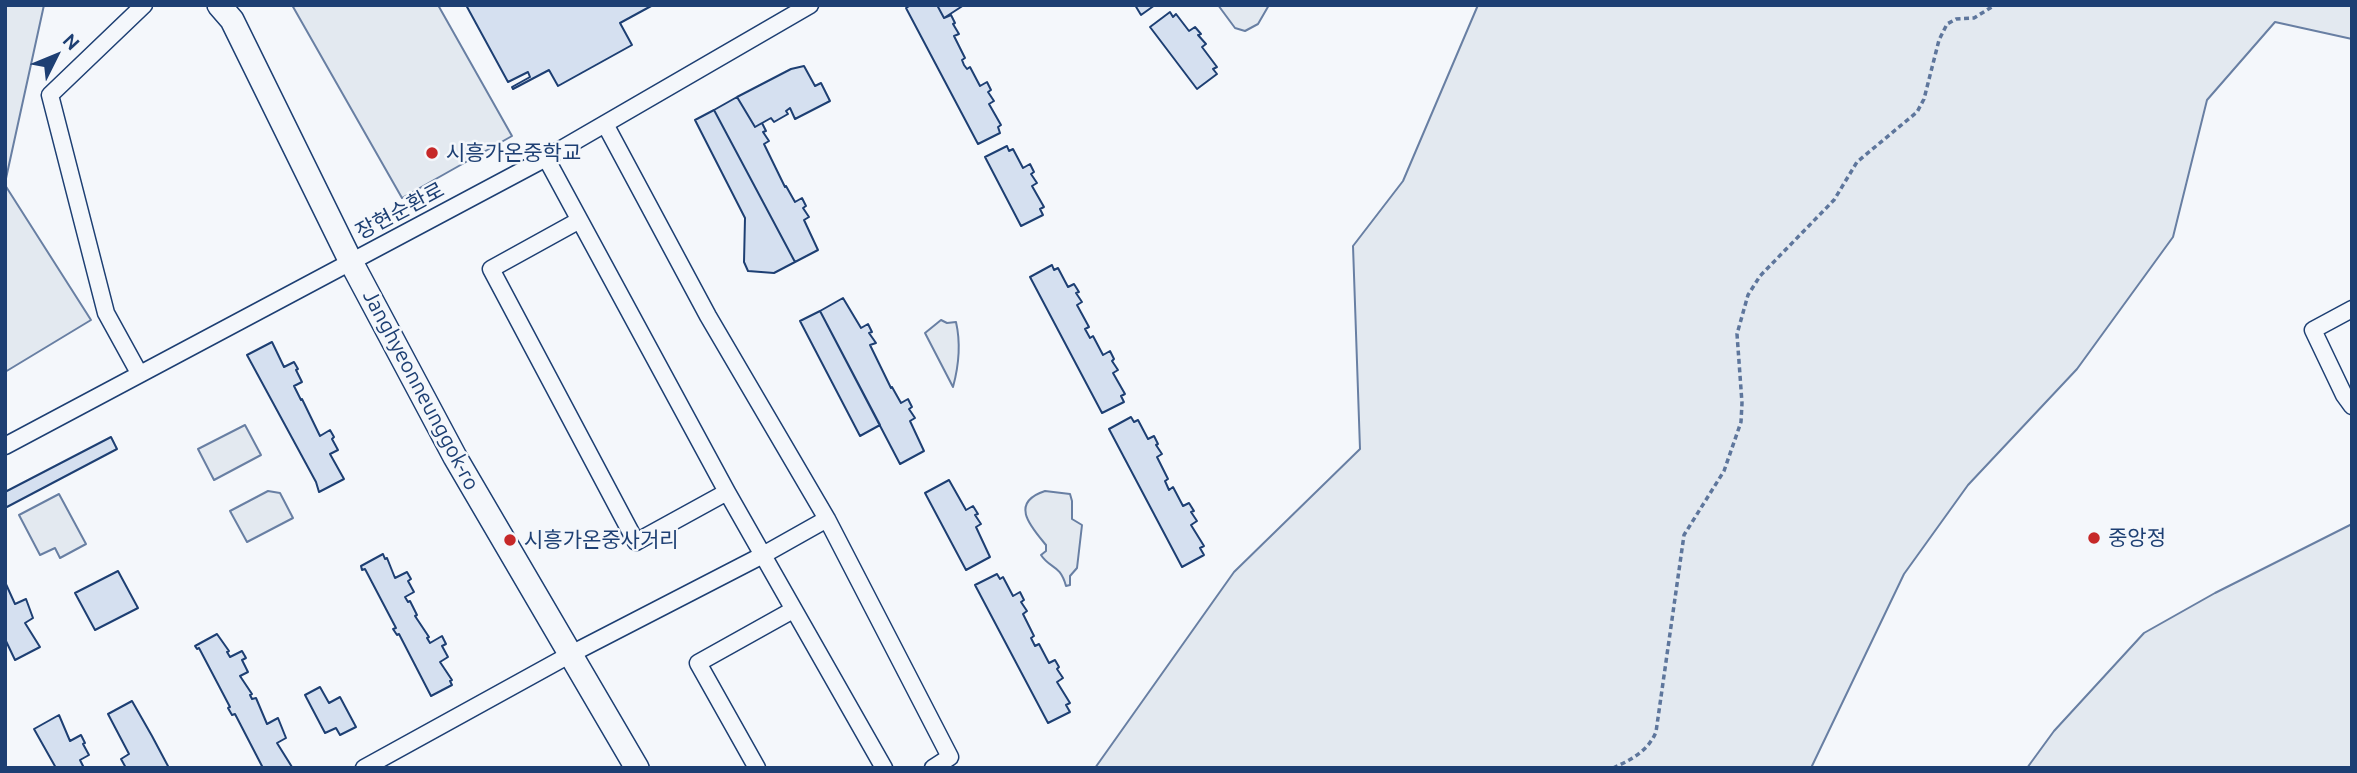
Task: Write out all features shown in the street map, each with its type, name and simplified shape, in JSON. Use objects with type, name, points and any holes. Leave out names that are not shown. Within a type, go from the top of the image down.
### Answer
[{"type":"main road","name":"Janghyeonneunggok-ro","points":[[219,5],[232,20],[350,260],[455,457],[637,768]]},
{"type":"street","points":[[139,373],[106,313],[50,95],[144,5]]},
{"type":"street","name":"장현순환로","points":[[5,446],[546,158],[810,5]]},
{"type":"street","points":[[605,124],[708,316],[827,519],[950,757],[933,768]]},
{"type":"street","points":[[546,158],[727,492],[884,768]]},
{"type":"street","points":[[578,221],[491,269],[636,542],[727,492]]},
{"type":"street","points":[[2352,309],[2313,330],[2352,406]]},
{"type":"street","points":[[364,768],[571,654],[827,519]]},
{"type":"street","points":[[757,768],[698,663],[793,610]]},
{"type":"path","points":[[1613,768],[1642,752],[1652,742],[1656,732],[1684,535],[1724,471],[1741,422],[1737,334],[1748,295],[1760,276],[1833,200],[1857,162],[1917,112],[1924,99],[1939,40],[1947,24],[1956,19],[1974,19],[1994,5]]},
{"type":"shaded area","points":[[5,5],[44,5],[5,183]]},
{"type":"shaded area","points":[[292,5],[438,5],[512,136],[402,198]]},
{"type":"shaded area","points":[[1218,5],[1269,5],[1258,24],[1245,31],[1235,28]]},
{"type":"shaded area","points":[[1478,5],[2352,5],[2352,39],[2275,22],[2207,100],[2173,237],[2077,369],[1968,485],[1904,574],[1811,768],[1095,768],[1234,572],[1360,449],[1353,246],[1403,181]]},
{"type":"shaded area","points":[[5,185],[91,320],[5,372]]},
{"type":"shaded area","points":[[941,320],[947,323],[956,322],[958,330],[959,354],[953,387],[925,333]]},
{"type":"shaded area","points":[[245,425],[261,455],[214,480],[198,449]]},
{"type":"shaded area","points":[[268,491],[280,493],[293,518],[247,542],[230,511]]},
{"type":"shaded area","points":[[1045,491],[1070,494],[1072,519],[1082,525],[1077,568],[1070,576],[1070,585],[1066,586],[1058,570],[1041,555],[1046,551],[1046,545],[1026,516],[1028,502]]},
{"type":"shaded area","points":[[59,494],[86,544],[60,558],[55,548],[40,555],[19,515]]},
{"type":"shaded area","points":[[2352,524],[2352,768],[2027,768],[2054,731],[2144,633],[2215,593]]},
{"type":"building","points":[[466,5],[653,5],[620,23],[632,45],[558,86],[549,70],[513,89],[512,87],[530,77],[528,72],[508,82]]},
{"type":"building","points":[[911,5],[937,5],[944,18],[951,15],[959,34],[954,36],[965,58],[962,60],[964,65],[967,69],[970,67],[980,86],[987,82],[991,90],[988,92],[994,101],[989,104],[1001,125],[998,127],[1000,133],[978,144],[906,8]]},
{"type":"building","points":[[937,5],[964,5],[944,18]]},
{"type":"building","points":[[1135,5],[1155,5],[1141,15]]},
{"type":"building","points":[[1170,12],[1173,17],[1176,14],[1189,31],[1195,27],[1201,34],[1198,35],[1206,44],[1202,47],[1217,67],[1213,69],[1217,74],[1197,89],[1150,27]]},
{"type":"building","points":[[804,66],[815,86],[821,83],[830,101],[795,119],[790,108],[786,111],[788,114],[774,122],[771,118],[755,127],[737,97],[791,69]]},
{"type":"building","points":[[737,97],[755,127],[762,123],[766,131],[763,132],[769,141],[764,144],[785,187],[795,202],[802,198],[806,206],[803,208],[809,217],[804,220],[818,250],[795,262],[714,110]]},
{"type":"building","points":[[714,110],[795,262],[774,273],[748,271],[744,262],[745,218],[695,120]]},
{"type":"building","points":[[1007,146],[1009,151],[1013,149],[1023,168],[1030,164],[1034,172],[1031,174],[1037,183],[1032,186],[1044,207],[1040,209],[1043,215],[1021,226],[985,157]]},
{"type":"building","points":[[1052,265],[1054,270],[1058,268],[1068,287],[1074,284],[1082,302],[1077,305],[1089,327],[1085,329],[1090,338],[1093,336],[1103,355],[1110,351],[1118,370],[1113,373],[1125,394],[1121,396],[1124,402],[1102,413],[1030,277]]},
{"type":"building","points":[[843,298],[861,328],[868,324],[872,332],[869,333],[876,343],[870,345],[891,388],[901,403],[908,399],[912,407],[909,409],[915,418],[910,421],[924,451],[900,464],[820,311]]},
{"type":"building","points":[[820,311],[880,425],[860,436],[800,321]]},
{"type":"building","points":[[272,342],[284,367],[294,362],[298,369],[296,370],[302,382],[294,386],[320,436],[330,430],[334,437],[332,439],[338,450],[330,454],[344,479],[319,492],[247,355]]},
{"type":"building","points":[[1131,417],[1134,422],[1138,420],[1148,439],[1154,436],[1162,454],[1157,457],[1168,479],[1165,481],[1169,490],[1173,487],[1183,506],[1189,503],[1194,511],[1191,512],[1197,521],[1191,525],[1204,546],[1200,548],[1204,555],[1182,567],[1109,429]]},
{"type":"building","points":[[111,437],[117,449],[5,508],[5,492]]},
{"type":"building","points":[[949,480],[966,510],[973,506],[978,514],[975,515],[981,524],[976,527],[990,557],[966,570],[925,493]]},
{"type":"building","points":[[383,554],[395,578],[407,572],[411,579],[408,581],[414,592],[405,597],[410,601],[430,643],[442,636],[446,644],[442,646],[448,657],[440,662],[452,680],[452,685],[431,696],[399,634],[393,629],[396,628],[365,569],[362,570],[361,566]]},
{"type":"building","points":[[118,571],[138,608],[95,630],[75,593]]},
{"type":"building","points":[[997,574],[1000,579],[1003,577],[1013,596],[1020,592],[1024,600],[1021,602],[1027,611],[1023,614],[1034,636],[1031,638],[1035,646],[1039,644],[1049,663],[1055,660],[1063,678],[1057,682],[1070,703],[1066,705],[1070,712],[1048,723],[975,585]]},
{"type":"building","points":[[5,582],[15,604],[26,599],[33,618],[25,623],[40,647],[15,660],[5,639]]},
{"type":"building","points":[[217,634],[230,657],[242,651],[246,658],[242,660],[248,672],[240,676],[252,694],[252,699],[256,698],[267,724],[278,718],[286,738],[277,743],[292,767],[263,768],[235,714],[232,715],[228,708],[230,707],[199,648],[195,646]]},
{"type":"building","points":[[320,687],[329,703],[340,697],[356,727],[340,735],[336,728],[325,733],[305,695]]},
{"type":"building","points":[[132,701],[169,768],[126,768],[121,759],[129,754],[108,714]]},
{"type":"building","points":[[59,715],[70,741],[81,735],[85,743],[83,744],[89,755],[80,760],[84,768],[56,768],[34,729]]},
{"type":"place","name":"시흥가온중학교","points":[[432,153]]},
{"type":"place","name":"중앙정","points":[[2094,538]]},
{"type":"place","name":"시흥가온중사거리","points":[[510,540]]}]
